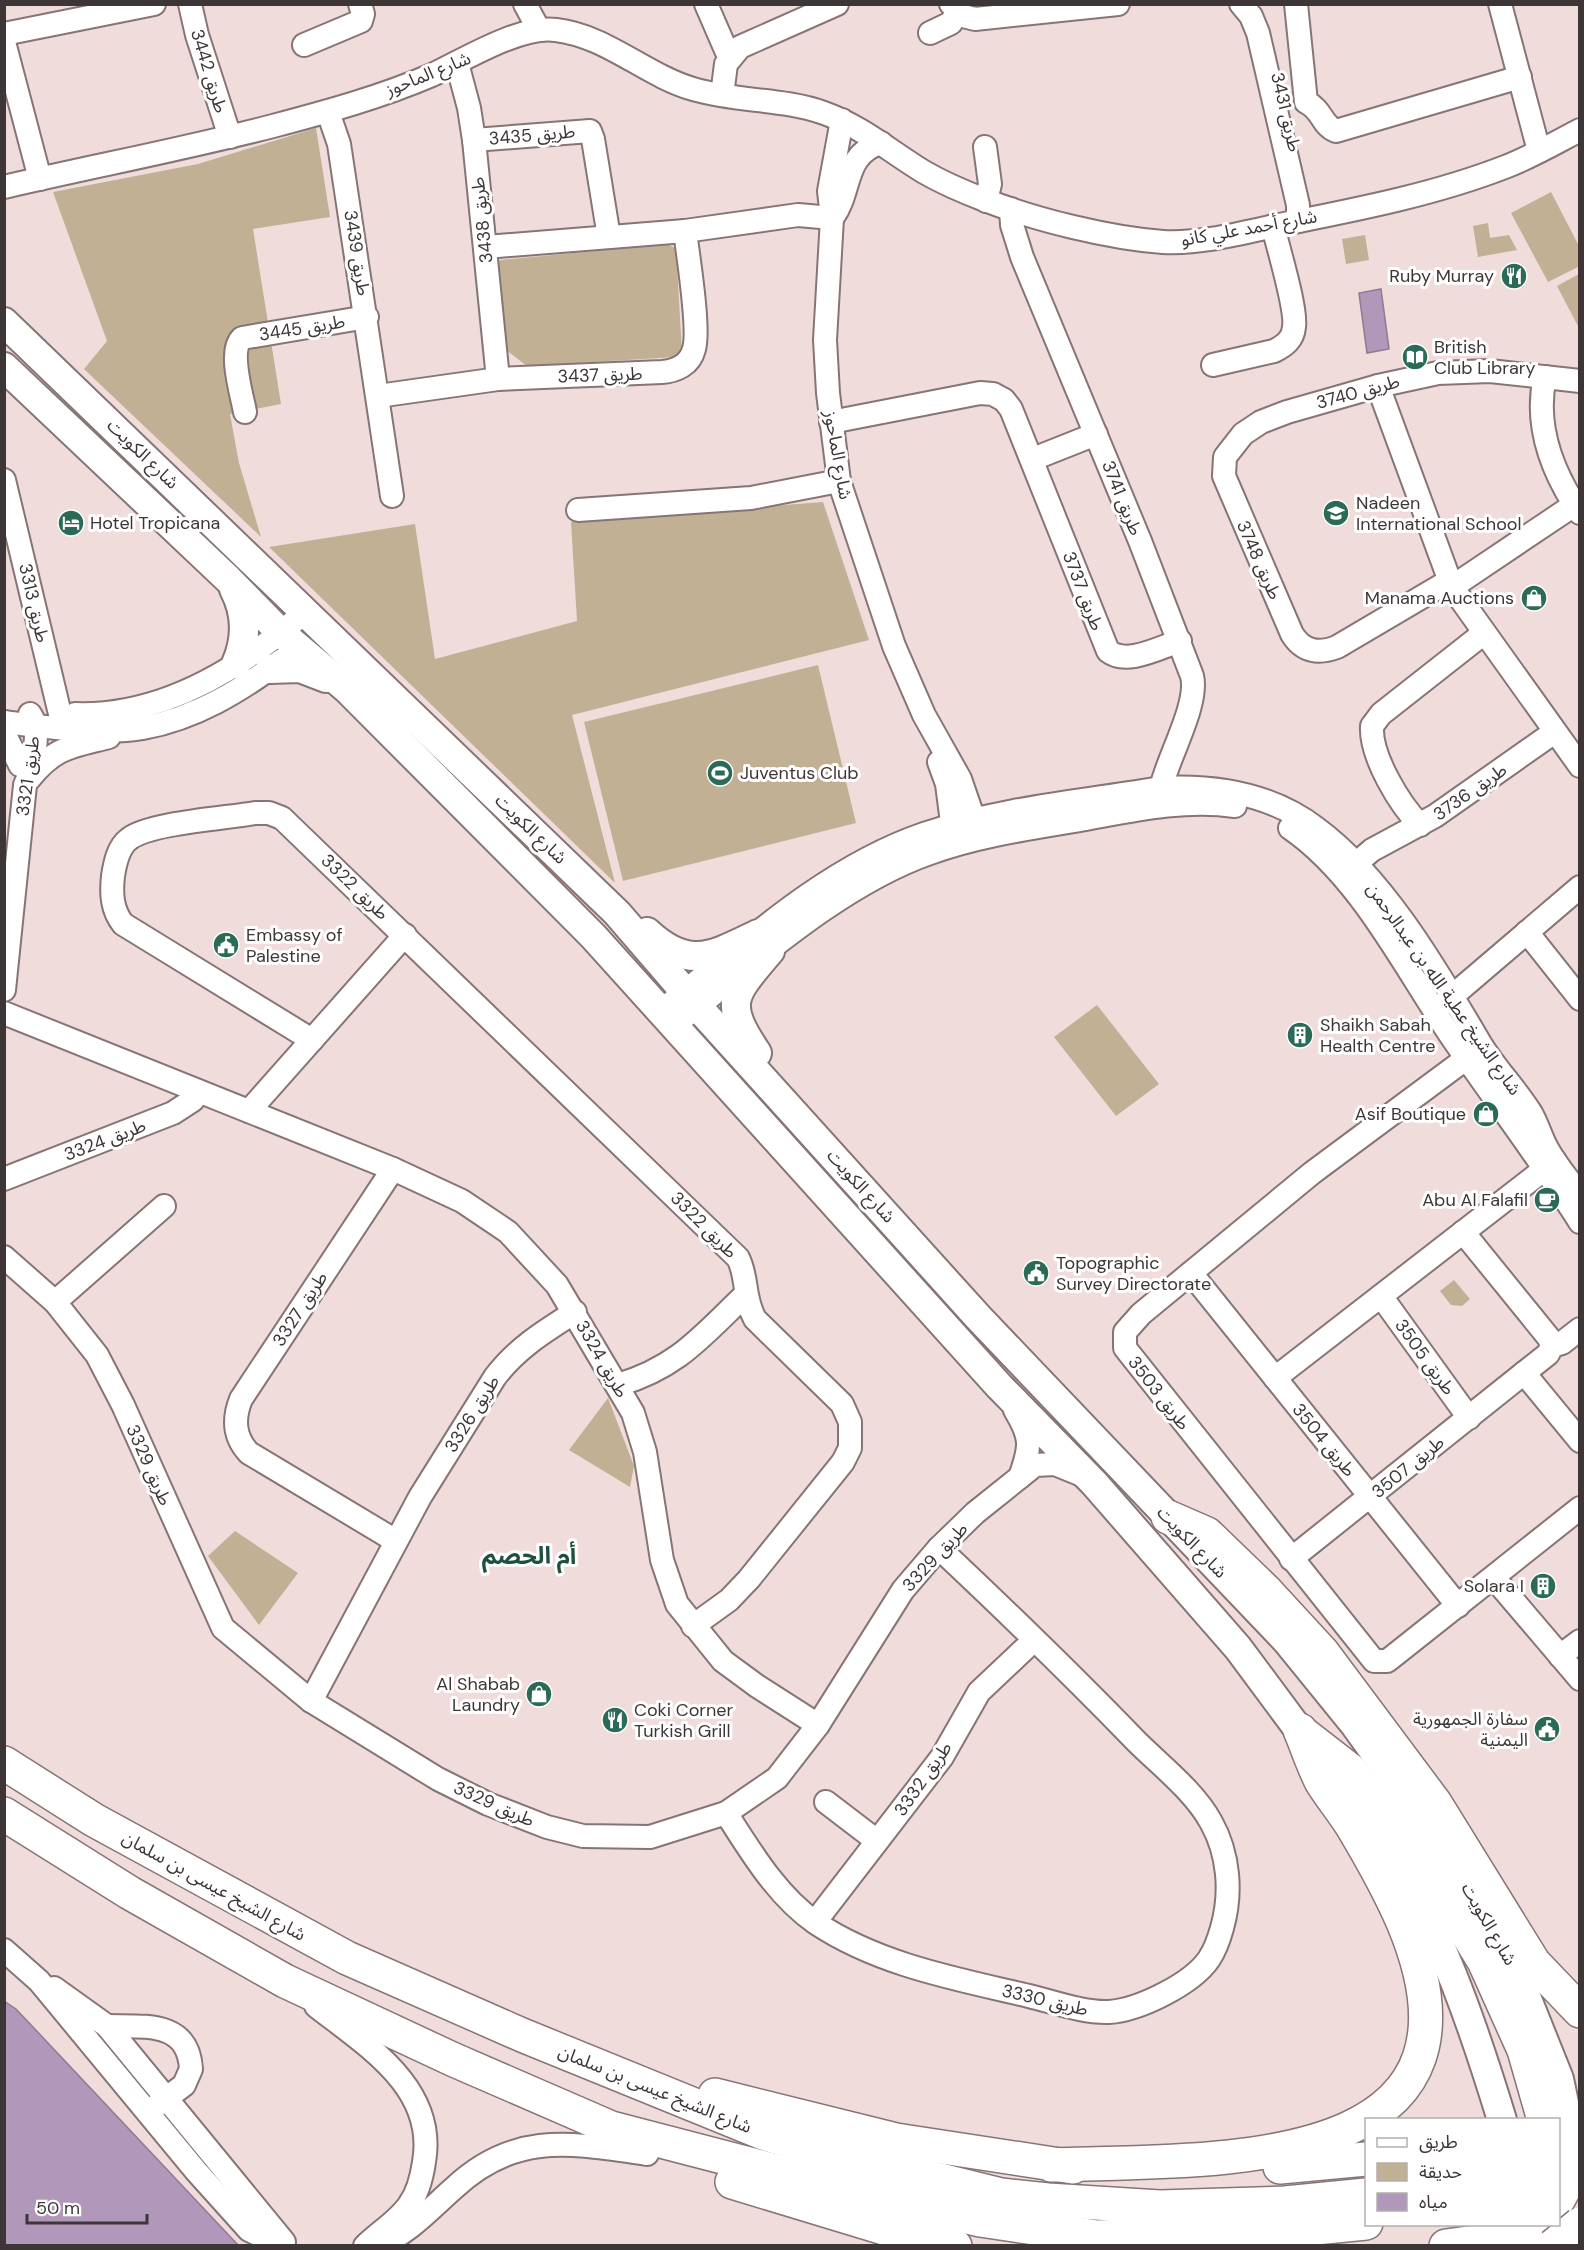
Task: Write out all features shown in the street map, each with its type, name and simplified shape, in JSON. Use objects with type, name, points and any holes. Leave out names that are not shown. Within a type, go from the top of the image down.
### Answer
[{"type":"highway","points":[[1168,1517],[1207,1534],[1265,1590],[1323,1653],[1435,1803],[1534,1963],[1580,2011]]},
{"type":"highway","points":[[1300,1731],[1350,1770],[1441,1891],[1484,1961],[1520,2040],[1543,2118]]},
{"type":"highway","points":[[1300,1731],[1321,1780],[1352,1826],[1403,1922],[1424,1989],[1427,2015],[1421,2058],[1411,2077],[1383,2109],[1368,2118]]},
{"type":"highway","name":"شارع الشيخ عيسى بن سلمان","points":[[4,1764],[103,1826],[346,1958],[522,2035],[763,2133],[819,2150],[1001,2195],[1160,2207],[1285,2203],[1365,2195]]},
{"type":"highway","name":"شارع الشيخ عيسى بن سلمان","points":[[4,1814],[130,1893],[285,1981],[452,2059],[611,2128],[830,2185],[980,2220],[1098,2236],[1222,2235],[1365,2223]]},
{"type":"highway","points":[[620,2074],[688,2087],[896,2140],[1051,2165],[1104,2170],[1190,2171],[1280,2167],[1365,2158]]},
{"type":"highway","points":[[1051,2165],[1174,2160],[1303,2145],[1329,2137],[1365,2119]]},
{"type":"highway","points":[[611,2128],[647,2154],[853,2218],[955,2246]]},
{"type":"highway","points":[[1446,2246],[1512,2226]]},
{"type":"main road","name":"شارع الكويت","points":[[4,322],[314,618],[617,913],[691,999],[978,1317],[1286,1640],[1355,1725],[1450,1857],[1500,1943],[1533,2011],[1559,2079],[1559,2118]]},
{"type":"main road","name":"شارع الكويت","points":[[4,367],[290,640],[347,689],[563,905],[668,1018],[999,1386],[1094,1483],[1238,1648],[1400,1871],[1421,1908],[1440,1945],[1501,2118]]},
{"type":"main road","points":[[228,579],[239,599],[245,621],[243,649],[236,664]]},
{"type":"main road","points":[[270,669],[300,668],[347,689]]},
{"type":"main road","points":[[617,913],[641,927],[662,946],[690,957],[764,943]]},
{"type":"main road","points":[[764,943],[744,981],[735,1006],[736,1019],[759,1057],[774,1091]]},
{"type":"street","points":[[4,34],[154,4]]},
{"type":"street","name":"طريق 3442","points":[[190,4],[197,35],[230,137]]},
{"type":"street","points":[[304,45],[360,21],[363,14],[360,4]]},
{"type":"street","points":[[525,4],[539,30]]},
{"type":"street","points":[[706,4],[729,57],[722,95]]},
{"type":"street","points":[[729,57],[740,47],[837,4]]},
{"type":"street","points":[[930,33],[951,23],[954,8],[969,18],[982,19],[1118,4]]},
{"type":"street","points":[[1241,4],[1262,32]]},
{"type":"street","name":"طريق 3431","points":[[1264,4],[1262,32],[1289,106]]},
{"type":"street","points":[[1296,4],[1289,106],[1298,205],[1306,220]]},
{"type":"street","points":[[1500,4],[1542,150]]},
{"type":"street","name":"شارع الماحوز","points":[[4,187],[230,137],[328,111],[402,87],[526,33],[539,30],[556,30],[582,36],[673,83],[722,95],[799,106],[851,125],[829,184],[828,199],[832,218],[825,340],[831,422],[839,481],[876,596],[924,715],[947,784],[953,835]]},
{"type":"street","points":[[4,42],[40,179]]},
{"type":"street","name":"طريق 3438","points":[[457,63],[469,108],[474,140],[498,379]]},
{"type":"street","points":[[1289,106],[1318,110],[1331,130],[1341,132],[1520,77]]},
{"type":"street","name":"طريق 3439","points":[[328,111],[339,144],[367,317],[392,496]]},
{"type":"street","name":"شارع أحمد علي كانو","points":[[1542,150],[1580,117]]},
{"type":"street","name":"شارع أحمد علي كانو","points":[[851,125],[924,172],[987,201],[1130,238],[1166,242],[1192,241],[1306,220],[1453,185],[1509,166],[1580,130]]},
{"type":"street","name":"طريق 3435","points":[[474,140],[590,131],[609,237]]},
{"type":"street","name":"شارع الماحوز","points":[[832,218],[841,203],[852,164],[867,148],[881,143]]},
{"type":"street","points":[[985,147],[990,184],[987,201]]},
{"type":"street","name":"طريق 3741","points":[[1011,209],[1012,225],[1022,257],[1180,641],[1194,692],[1161,788]]},
{"type":"street","points":[[486,247],[685,231],[798,215],[832,218]]},
{"type":"street","points":[[1213,365],[1274,351],[1282,347],[1292,334],[1294,318],[1273,226]]},
{"type":"street","name":"طريق 3437","points":[[378,396],[498,379],[662,372],[682,366],[690,359],[695,339],[685,231]]},
{"type":"street","name":"طريق 3445","points":[[245,412],[235,348],[242,338],[367,317]]},
{"type":"street","name":"طريق 3740","points":[[1225,457],[1243,434],[1262,422],[1378,386],[1454,371],[1490,371],[1580,381]]},
{"type":"street","points":[[1451,584],[1577,509],[1552,465],[1541,422],[1541,395],[1545,377]]},
{"type":"street","points":[[1378,386],[1451,584],[1553,733],[1580,766]]},
{"type":"street","name":"طريق 3737","points":[[831,422],[980,393],[993,394],[1004,400],[1011,409],[1033,459],[1108,651],[1121,657],[1132,656],[1180,641]]},
{"type":"street","points":[[1033,459],[1096,434]]},
{"type":"street","name":"طريق 3748","points":[[1225,457],[1224,476],[1228,488],[1292,634],[1299,644],[1315,652],[1323,652],[1348,642],[1451,584]]},
{"type":"street","name":"طريق 3313","points":[[4,480],[60,720]]},
{"type":"street","points":[[578,510],[752,498],[839,481]]},
{"type":"street","points":[[23,775],[61,750],[187,716],[222,701],[270,669],[290,640],[314,618]]},
{"type":"street","name":"طريق 3736","points":[[1484,633],[1381,714],[1372,726],[1373,742],[1391,784],[1408,813],[1420,825],[1553,733]]},
{"type":"street","points":[[60,720],[151,703],[199,686],[236,664],[290,640]]},
{"type":"street","name":"شارع الماحوز","points":[[924,715],[960,779],[977,828]]},
{"type":"street","points":[[23,775],[20,718],[141,729]]},
{"type":"street","name":"طريق 3321","points":[[4,990],[10,878],[23,775],[32,766],[20,718]]},
{"type":"street","name":"شارع الشيخ عطية الله بن عبدالرحمن","points":[[668,1018],[764,943],[953,835],[1161,788],[1215,788],[1268,801],[1315,827],[1348,870],[1377,921],[1434,1010],[1530,1112],[1551,1165],[1580,1222]]},
{"type":"street","name":"شارع الشيخ عطية الله بن عبدالرحمن","points":[[977,828],[1160,806],[1213,803],[1246,809],[1286,826],[1326,857],[1348,870],[1393,909],[1453,995],[1474,1052]]},
{"type":"street","name":"طريق 3322","points":[[312,1040],[123,924],[115,912],[112,897],[114,871],[121,847],[128,840],[145,831],[269,813],[287,822],[734,1252],[743,1270],[745,1295],[755,1319],[836,1396],[848,1412],[852,1436],[843,1462],[749,1580],[718,1610],[693,1626]]},
{"type":"street","points":[[1348,870],[1389,839],[1420,825]]},
{"type":"street","points":[[1434,1010],[1580,887]]},
{"type":"street","points":[[1527,932],[1580,999]]},
{"type":"street","points":[[249,1111],[405,935]]},
{"type":"street","name":"طريق 3324","points":[[4,1014],[393,1169],[462,1201],[508,1232],[557,1285],[576,1312],[633,1413],[645,1452],[662,1560],[677,1604],[723,1661],[818,1725]]},
{"type":"street","name":"طريق 3503","points":[[1458,1605],[1391,1658],[1380,1662],[1370,1658],[1125,1348],[1124,1340],[1130,1325],[1312,1173],[1474,1052]]},
{"type":"street","name":"طريق 3324","points":[[4,1179],[173,1113],[193,1100],[198,1090]]},
{"type":"street","points":[[1275,1378],[1551,1165]]},
{"type":"street","name":"شارع الشيخ عطية الله بن عبدالرحمن","points":[[1551,1165],[1580,1195]]},
{"type":"street","name":"طريق 3327","points":[[393,1169],[241,1399],[236,1425],[242,1446],[249,1453],[396,1541]]},
{"type":"street","points":[[55,1302],[164,1206]]},
{"type":"street","points":[[1463,1232],[1549,1338],[1552,1346]]},
{"type":"street","name":"طريق 3329","points":[[4,1250],[9,1264],[55,1302],[97,1355],[112,1383],[223,1628],[311,1701],[438,1779],[488,1804],[548,1827],[583,1836],[650,1837],[726,1813],[777,1778],[818,1725],[903,1590],[939,1548],[975,1513],[1035,1465],[1055,1464],[1075,1471],[1094,1483]]},
{"type":"street","name":"طريق 3504","points":[[1191,1273],[1458,1605]]},
{"type":"street","points":[[618,1385],[642,1378],[668,1365],[688,1350],[745,1295]]},
{"type":"street","name":"طريق 3505","points":[[1381,1296],[1469,1418]]},
{"type":"street","name":"طريق 3326","points":[[311,1701],[420,1497],[506,1363],[527,1342],[576,1312]]},
{"type":"street","name":"طريق 3507","points":[[1291,1559],[1371,1498],[1548,1354],[1552,1346],[1566,1341],[1580,1329]]},
{"type":"street","points":[[1524,1373],[1580,1441]]},
{"type":"street","points":[[999,1386],[1021,1419],[1029,1439],[1030,1448],[1020,1477]]},
{"type":"street","points":[[1458,1605],[1580,1508]]},
{"type":"street","name":"طريق 3330","points":[[726,1813],[768,1875],[788,1899],[815,1922],[853,1944],[900,1962],[1094,2012],[1128,2009],[1149,2002],[1194,1974],[1209,1960],[1226,1915],[1228,1888],[1226,1862],[1210,1821],[1196,1801],[939,1548]]},
{"type":"street","points":[[1494,1578],[1580,1679]]},
{"type":"street","name":"طريق 3332","points":[[815,1922],[942,1757],[980,1692],[1034,1640]]},
{"type":"street","points":[[1560,1656],[1580,1641]]},
{"type":"street","points":[[826,1802],[877,1841]]},
{"type":"street","points":[[4,1950],[39,1980],[147,2112],[249,2230],[285,2246]]},
{"type":"street","points":[[39,1980],[64,1994],[107,2026],[285,2246]]},
{"type":"street","points":[[285,1981],[393,2068],[418,2105],[427,2148],[418,2186],[411,2203],[401,2215],[365,2246]]},
{"type":"street","points":[[107,2026],[165,2029],[176,2034],[185,2045],[191,2069],[184,2085],[147,2112]]},
{"type":"street","points":[[378,2246],[405,2232],[464,2180],[486,2163],[507,2152],[562,2143],[647,2154]]},
{"type":"green space","points":[[316,128],[330,217],[253,229],[281,404],[230,414],[239,463],[261,537],[84,369],[107,341],[53,192],[198,164]]},
{"type":"green space","points":[[1551,192],[1579,246],[1580,266],[1548,282],[1511,213]]},
{"type":"green space","points":[[1488,223],[1490,238],[1509,235],[1517,250],[1478,257],[1473,226]]},
{"type":"green space","points":[[1365,235],[1369,260],[1346,264],[1342,239]]},
{"type":"green space","points":[[668,244],[676,249],[682,352],[676,357],[527,366],[506,350],[495,266],[500,260]]},
{"type":"green space","points":[[1579,274],[1579,328],[1557,286]]},
{"type":"green space","points":[[823,502],[869,640],[572,715],[615,883],[269,547],[415,524],[435,659],[577,621],[571,522]]},
{"type":"green space","name":"Juventus Club","points":[[818,665],[856,823],[623,881],[584,722]]},
{"type":"green space","points":[[1097,1005],[1159,1084],[1116,1116],[1054,1037]]},
{"type":"green space","points":[[1454,1280],[1470,1299],[1462,1306],[1451,1305],[1440,1291]]},
{"type":"green space","points":[[608,1398],[634,1466],[630,1487],[569,1450]]},
{"type":"green space","points":[[235,1531],[298,1573],[259,1625],[208,1556]]},
{"type":"water","points":[[1381,289],[1389,349],[1367,353],[1359,293]]},
{"type":"water","points":[[4,2001],[16,2009],[238,2245],[5,2245]]},
{"type":"place","name":"Ruby Murray","points":[[1514,276]]},
{"type":"place","name":"British Club Library","points":[[1415,357]]},
{"type":"place","name":"Nadeen International School","points":[[1336,513]]},
{"type":"place","name":"Hotel Tropicana","points":[[71,523]]},
{"type":"place","name":"Manama Auctions","points":[[1534,598]]},
{"type":"place","name":"Juventus Club","points":[[720,773]]},
{"type":"place","name":"Embassy of Palestine","points":[[226,945]]},
{"type":"place","name":"Shaikh Sabah Health Centre","points":[[1300,1035]]},
{"type":"place","name":"Asif Boutique","points":[[1486,1114]]},
{"type":"place","name":"Abu Al Falafil","points":[[1547,1200]]},
{"type":"place","name":"Topographic Survey Directorate","points":[[1036,1273]]},
{"type":"place","name":"Solara I","points":[[1543,1586]]},
{"type":"place","name":"Al Shabab Laundry","points":[[539,1694]]},
{"type":"place","name":"Coki Corner Turkish Grill","points":[[615,1720]]},
{"type":"place","name":"سفارة الجمهورية اليمنية","points":[[1547,1729]]},
{"type":"district","name":"أم الحصم","points":[[529,1556]]}]
